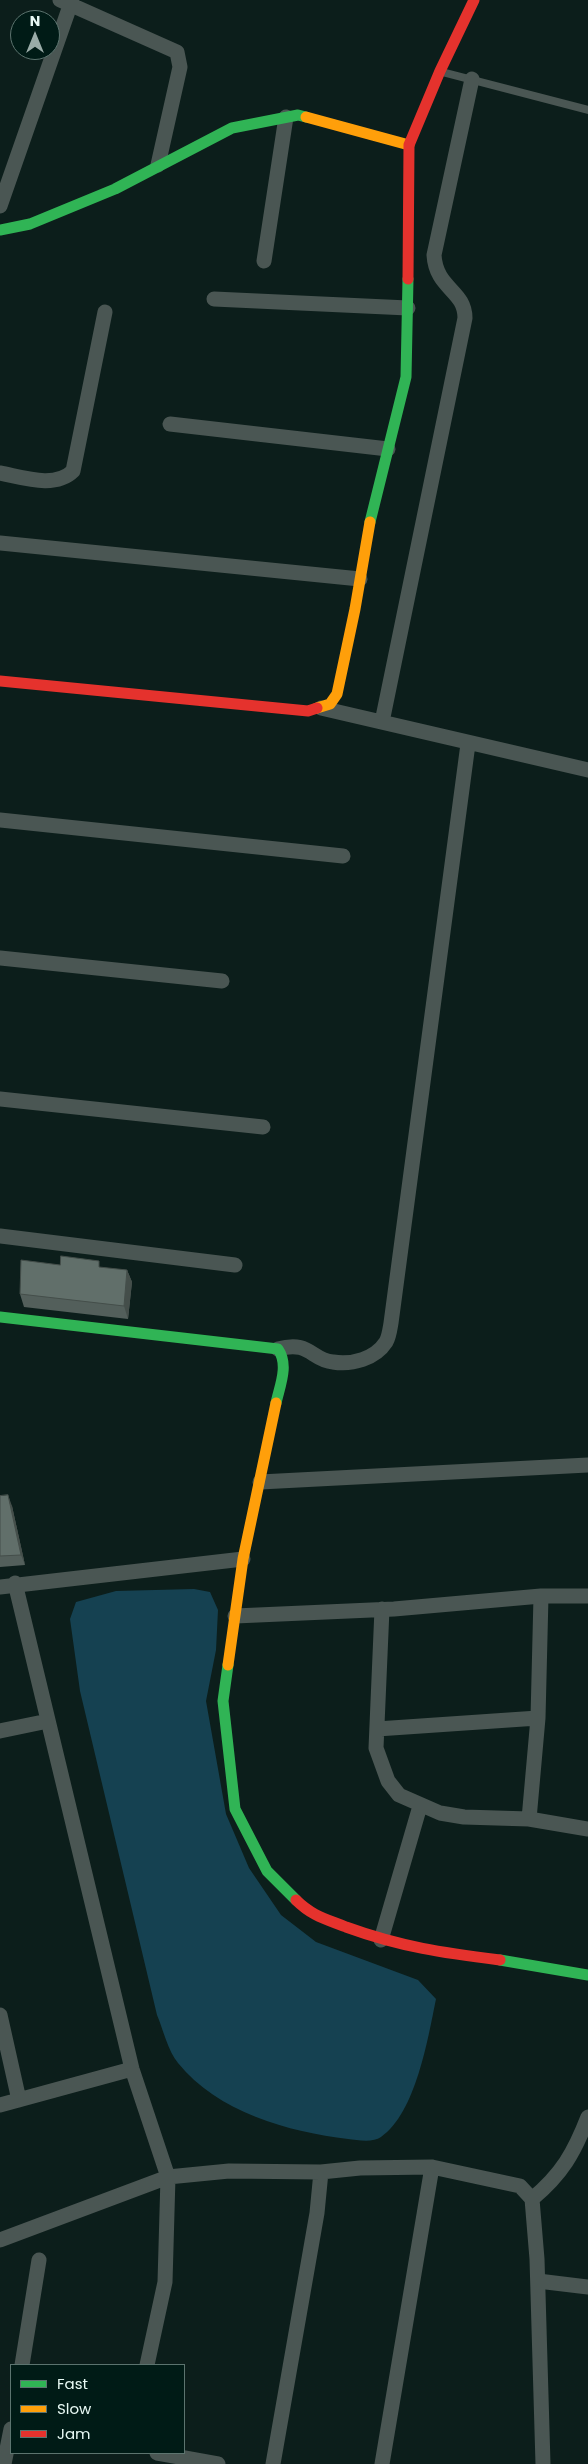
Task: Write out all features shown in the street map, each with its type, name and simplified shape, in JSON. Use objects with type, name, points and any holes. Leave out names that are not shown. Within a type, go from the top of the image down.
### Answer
[{"type":"street","points":[[0,681],[308,712],[330,704],[337,694],[370,519],[406,377],[409,145],[440,72],[474,0]]},
{"type":"street","points":[[0,206],[67,1],[177,52],[180,67],[158,165]]},
{"type":"street","points":[[382,722],[465,318],[465,308],[460,299],[438,277],[434,255],[472,80]]},
{"type":"street","points":[[0,230],[30,224],[116,189],[158,165],[232,128],[298,115],[409,145]]},
{"type":"street","points":[[264,261],[286,117]]},
{"type":"street","points":[[214,299],[408,308]]},
{"type":"street","points":[[0,473],[52,481],[67,477],[73,471],[105,312]]},
{"type":"street","points":[[170,424],[388,449]]},
{"type":"street","points":[[0,543],[360,579]]},
{"type":"street","points":[[321,708],[468,744],[588,770]]},
{"type":"street","points":[[0,1317],[278,1350],[295,1346],[304,1348],[332,1362],[363,1360],[386,1342],[392,1324],[468,744]]},
{"type":"street","points":[[0,820],[343,856]]},
{"type":"street","points":[[0,958],[222,981]]},
{"type":"street","points":[[0,1099],[263,1127]]},
{"type":"street","points":[[0,1236],[236,1265]]},
{"type":"street","points":[[278,1350],[283,1356],[284,1367],[243,1559],[223,1701],[235,1809],[267,1871],[309,1913],[381,1940],[420,1950],[531,1964],[588,1975]]},
{"type":"street","points":[[260,1482],[588,1465]]},
{"type":"street","points":[[0,1587],[15,1583],[243,1559]]},
{"type":"street","points":[[15,1583],[132,2069],[168,2177],[165,2282],[147,2364]]},
{"type":"street","points":[[235,1616],[382,1609],[541,1596],[588,1596]]},
{"type":"street","points":[[529,1819],[538,1718],[541,1596]]},
{"type":"street","points":[[382,1609],[376,1748],[388,1781],[398,1795],[440,1813],[464,1817],[529,1819],[588,1829]]},
{"type":"street","points":[[377,1728],[538,1718]]},
{"type":"street","points":[[0,1731],[48,1721]]},
{"type":"street","points":[[381,1940],[420,1806]]},
{"type":"street","points":[[0,2015],[20,2100]]},
{"type":"street","points":[[0,2105],[132,2069]]},
{"type":"street","points":[[532,2199],[554,2181],[576,2147],[588,2116]]},
{"type":"street","points":[[0,2240],[168,2177],[229,2171],[321,2172],[360,2168],[432,2167],[520,2186],[532,2199],[538,2281],[544,2464]]},
{"type":"street","points":[[382,2464],[432,2167]]},
{"type":"street","points":[[273,2464],[316,2213],[321,2172]]},
{"type":"street","points":[[22,2364],[39,2260]]},
{"type":"street","points":[[538,2281],[588,2287]]},
{"type":"street","points":[[4,2464],[10,2434]]},
{"type":"street","points":[[163,2454],[218,2464]]},
{"type":"lane","points":[[440,72],[588,110]]},
{"type":"water","points":[[194,1589],[210,1592],[218,1610],[216,1650],[206,1701],[226,1814],[249,1868],[281,1915],[316,1942],[418,1980],[436,1999],[419,2074],[412,2093],[393,2126],[378,2139],[369,2141],[356,2140],[302,2131],[255,2117],[233,2107],[213,2095],[194,2080],[178,2063],[174,2058],[157,2015],[80,1691],[70,1619],[76,1602],[116,1591]]},
{"type":"building","points":[[61,1256],[99,1261],[99,1267],[127,1270],[124,1306],[20,1294],[21,1260],[60,1265]]},
{"type":"building","points":[[8,1495],[21,1555],[0,1556],[0,1496]]},
{"type":"traffic: fast","points":[[0,230],[30,224],[115,189],[232,128],[298,115],[306,117]]},
{"type":"traffic: fast","points":[[370,522],[406,377],[408,279]]},
{"type":"traffic: fast","points":[[0,1317],[278,1349],[283,1362],[283,1368],[276,1403]]},
{"type":"traffic: fast","points":[[228,1665],[223,1701],[235,1809],[267,1871],[296,1900]]},
{"type":"traffic: fast","points":[[500,1960],[588,1975]]},
{"type":"traffic: slow","points":[[306,117],[409,145]]},
{"type":"traffic: slow","points":[[317,708],[330,704],[337,694],[355,609],[370,522]]},
{"type":"traffic: slow","points":[[228,1665],[243,1559],[276,1403]]},
{"type":"traffic: jam","points":[[408,279],[409,145],[440,71],[474,0]]},
{"type":"traffic: jam","points":[[0,681],[308,711],[317,708]]},
{"type":"traffic: jam","points":[[296,1900],[308,1910],[320,1916],[385,1940],[441,1952],[500,1960]]}]
